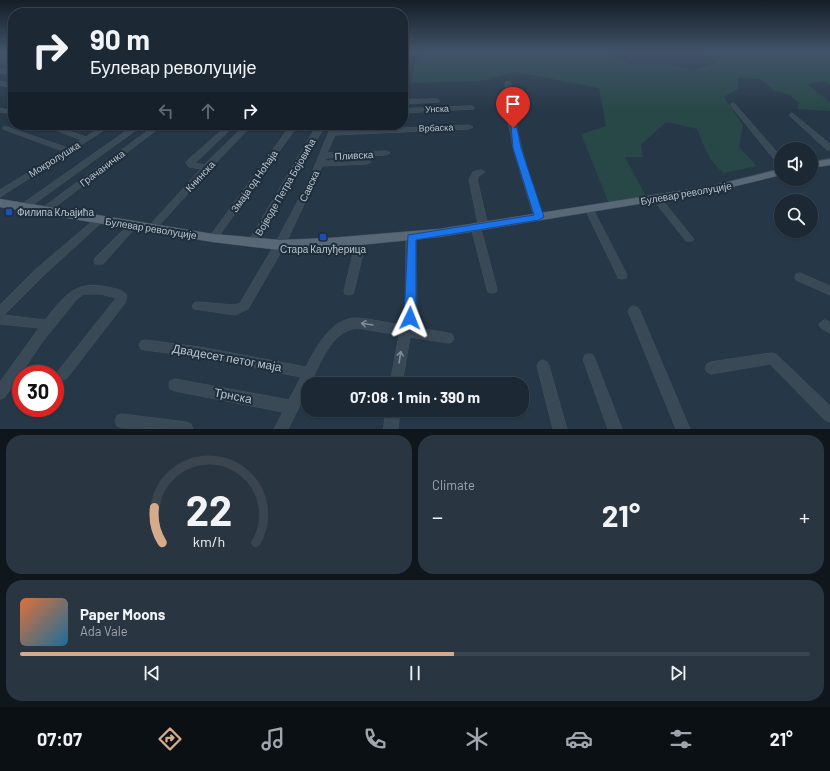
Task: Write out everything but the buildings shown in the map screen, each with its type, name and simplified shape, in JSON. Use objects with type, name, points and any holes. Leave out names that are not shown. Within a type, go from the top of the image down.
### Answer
[{"type":"main road","points":[[818,164],[830,162]]},
{"type":"main road","name":"Булевар револуције","points":[[0,203],[99,220],[253,243],[280,244],[361,242],[411,237],[480,227],[656,198],[731,185],[774,174]]},
{"type":"street","points":[[508,83],[509,103],[514,137],[539,217]]},
{"type":"street","points":[[408,102],[437,101]]},
{"type":"street","points":[[733,105],[774,154]]},
{"type":"street","name":"Унска","points":[[408,111],[472,108]]},
{"type":"street","points":[[792,115],[830,148]]},
{"type":"street","name":"Врбаска","points":[[408,128],[469,127]]},
{"type":"street","points":[[11,130],[68,150]]},
{"type":"street","points":[[60,130],[86,139]]},
{"type":"street","name":"Мокролушка","points":[[0,194],[101,130]]},
{"type":"street","points":[[24,207],[133,130]]},
{"type":"street","name":"Грачаничка","points":[[44,211],[153,130]]},
{"type":"street","points":[[206,168],[191,165],[190,163],[226,130]]},
{"type":"street","name":"Книнска","points":[[152,228],[206,168],[244,130]]},
{"type":"street","name":"Змаја од Ноћаја","points":[[213,238],[291,130]]},
{"type":"street","name":"Савска","points":[[280,244],[313,180],[333,130]]},
{"type":"street","name":"Војводе Петра Бојовића","points":[[253,243],[318,131]]},
{"type":"street","name":"Пливска","points":[[321,160],[386,153]]},
{"type":"street","points":[[321,160],[367,162]]},
{"type":"street","points":[[480,172],[476,174],[473,179],[480,227],[492,289]]},
{"type":"street","points":[[656,198],[689,240]]},
{"type":"street","points":[[589,209],[622,275]]},
{"type":"street","points":[[0,312],[39,273],[99,220]]},
{"type":"street","points":[[99,261],[133,225]]},
{"type":"street","points":[[397,377],[411,309],[411,237]]},
{"type":"street","points":[[349,291],[361,242]]},
{"type":"street","points":[[198,306],[236,310],[242,308],[280,244]]},
{"type":"street","points":[[800,277],[830,291]]},
{"type":"street","points":[[0,393],[49,325],[80,290],[89,289],[119,294],[122,296],[121,300],[64,373]]},
{"type":"street","points":[[634,311],[683,429]]},
{"type":"street","points":[[0,319],[49,325]]},
{"type":"street","points":[[281,429],[291,407],[330,336],[348,324],[357,323],[448,338]]},
{"type":"street","name":"Двадесет петог маја","points":[[145,345],[200,352],[309,373]]},
{"type":"street","points":[[711,368],[772,358],[830,415]]},
{"type":"street","points":[[589,359],[615,429]]},
{"type":"street","points":[[544,366],[560,429]]},
{"type":"street","name":"Трнска","points":[[175,385],[291,407]]},
{"type":"street","points":[[391,429],[392,417]]},
{"type":"street","points":[[122,421],[186,429]]},
{"type":"green space","points":[[414,72],[516,72],[480,81],[412,83]]},
{"type":"green space","points":[[516,72],[830,72],[830,85],[824,81],[807,84],[830,102],[830,111],[797,109],[799,103],[788,94],[775,91],[760,79],[738,78],[738,89],[724,97],[743,125],[739,147],[757,166],[724,173],[714,164],[697,129],[666,122],[641,145],[643,157],[625,157],[648,200],[610,206],[581,134],[606,126],[599,88]]},
{"type":"place","name":"Филипа Кљајића","points":[[9,212]]},
{"type":"place","name":"Стара Калуђерица","points":[[323,237]]},
{"type":"route","points":[[410,318],[411,237],[539,217],[517,148],[513,128]]}]
